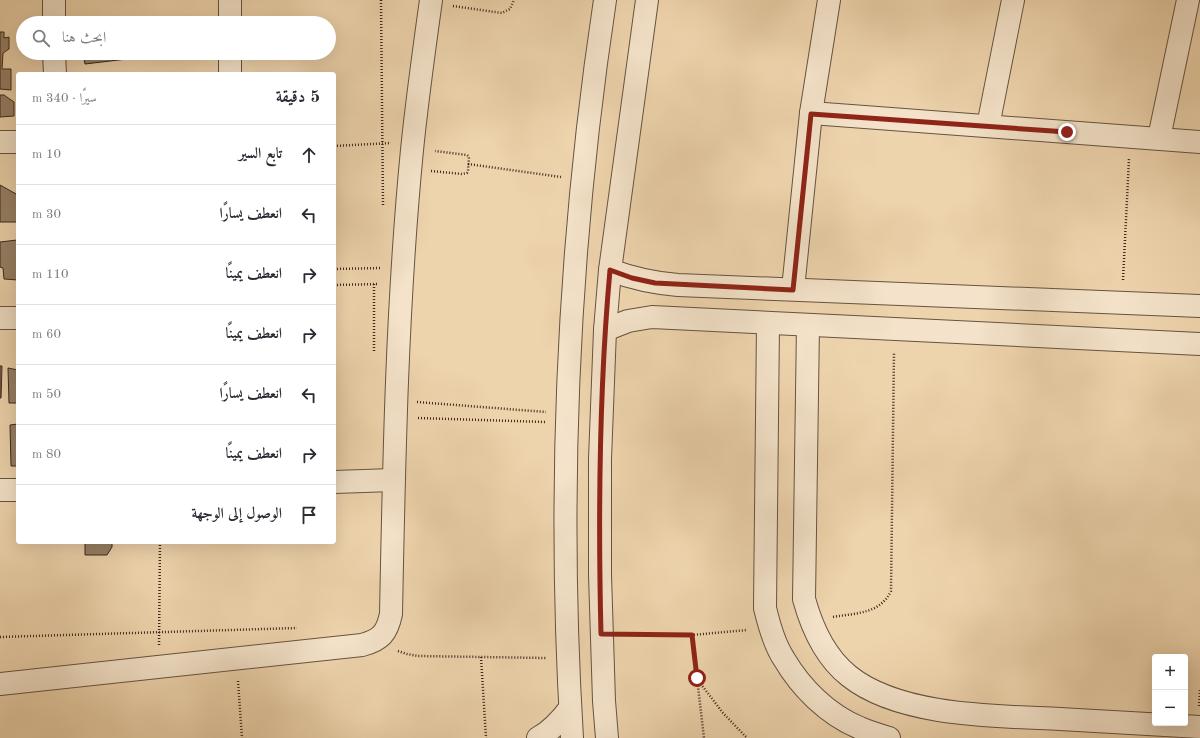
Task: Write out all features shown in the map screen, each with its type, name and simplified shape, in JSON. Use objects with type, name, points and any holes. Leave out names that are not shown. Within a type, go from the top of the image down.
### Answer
[{"type":"street","points":[[54,0],[54,16]]},
{"type":"street","points":[[230,0],[230,16]]},
{"type":"street","points":[[572,738],[566,570],[566,448],[571,318],[582,180],[596,60],[606,0]]},
{"type":"street","points":[[607,738],[601,634],[600,575],[600,467],[605,330],[610,270],[647,0]]},
{"type":"street","points":[[793,290],[811,114],[829,0]]},
{"type":"street","points":[[988,126],[1013,0]]},
{"type":"street","points":[[1159,138],[1188,0]]},
{"type":"street","points":[[0,684],[362,645],[373,642],[382,635],[389,625],[391,614],[393,480],[402,276],[410,170],[431,2]]},
{"type":"street","points":[[54,60],[55,72]]},
{"type":"street","points":[[230,60],[230,72]]},
{"type":"street","points":[[811,114],[1200,142]]},
{"type":"street","points":[[0,142],[16,142]]},
{"type":"street","points":[[610,270],[632,278],[655,283],[1200,306]]},
{"type":"street","points":[[605,330],[628,321],[652,317],[1200,344]]},
{"type":"street","points":[[0,318],[16,318]]},
{"type":"street","points":[[768,323],[765,608],[770,627],[783,659],[803,687],[829,711],[859,728],[888,738]]},
{"type":"street","points":[[808,325],[804,599],[810,622],[828,654],[849,676],[874,693],[902,703],[952,712],[1200,727]]},
{"type":"street","points":[[336,482],[393,480]]},
{"type":"street","points":[[0,490],[16,490]]},
{"type":"street","points":[[538,738],[544,735],[558,722],[570,708]]},
{"type":"path","points":[[381,0],[383,206]]},
{"type":"path","points":[[431,2],[502,13],[507,12],[510,9],[514,0]]},
{"type":"path","points":[[1122,303],[1130,136]]},
{"type":"path","points":[[336,146],[382,143],[413,145],[465,154],[469,157],[467,173],[462,174],[410,170]]},
{"type":"path","points":[[468,164],[582,180]]},
{"type":"path","points":[[336,269],[402,276]]},
{"type":"path","points":[[336,285],[402,276]]},
{"type":"path","points":[[810,622],[870,610],[883,603],[891,591],[895,329]]},
{"type":"path","points":[[396,408],[567,419]]},
{"type":"path","points":[[396,408],[567,419]]},
{"type":"path","points":[[158,666],[160,544]]},
{"type":"path","points":[[601,634],[692,635],[770,627]]},
{"type":"path","points":[[0,637],[298,628]]},
{"type":"path","points":[[382,635],[389,644],[397,650],[418,656],[568,658]]},
{"type":"path","points":[[692,635],[704,738]]},
{"type":"path","points":[[481,657],[486,738]]},
{"type":"path","points":[[236,658],[242,738]]},
{"type":"path","points":[[697,678],[723,713],[746,738]]},
{"type":"building","points":[[0,32],[4,32],[4,38],[9,37],[9,49],[3,53],[2,69],[11,69],[11,90],[0,89]]},
{"type":"building","points":[[84,60],[119,60],[85,64]]},
{"type":"building","points":[[0,95],[4,95],[14,102],[14,116],[0,117]]},
{"type":"building","points":[[0,185],[16,194],[16,222],[0,222]]},
{"type":"building","points":[[16,240],[16,280],[4,279],[3,268],[0,267],[0,242]]},
{"type":"building","points":[[0,366],[2,366],[1,398],[0,398]]},
{"type":"building","points":[[8,368],[16,370],[16,403],[9,403]]},
{"type":"building","points":[[16,424],[16,466],[11,466],[10,425]]},
{"type":"building","points":[[85,544],[112,544],[112,547],[107,555],[85,555]]},
{"type":"route","points":[[697,678],[692,635],[601,634],[600,459],[605,330],[610,270],[632,278],[655,283],[793,290],[811,114],[1067,132]]}]
